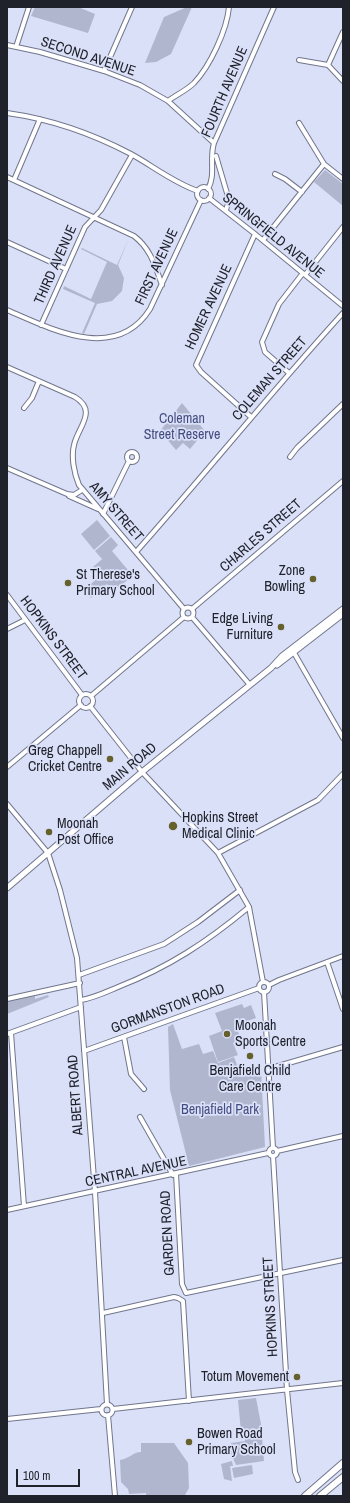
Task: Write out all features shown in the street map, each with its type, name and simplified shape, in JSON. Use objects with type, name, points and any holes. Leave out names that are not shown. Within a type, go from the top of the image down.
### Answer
[{"type":"highway","points":[[305,1496],[343,1463]]},
{"type":"highway","points":[[320,1496],[343,1478]]},
{"type":"main road","name":"MAIN ROAD","points":[[7,888],[142,772],[343,609]]},
{"type":"main road","name":"MAIN ROAD","points":[[293,650],[343,614]]},
{"type":"street","points":[[16,47],[30,7]]},
{"type":"street","points":[[104,71],[132,7]]},
{"type":"street","points":[[168,100],[189,87],[200,74],[223,34],[229,7]]},
{"type":"street","name":"FOURTH AVENUE","points":[[208,189],[212,177],[211,154],[214,143],[274,7]]},
{"type":"street","points":[[328,64],[343,32]]},
{"type":"street","name":"SECOND AVENUE","points":[[7,45],[104,71],[140,85],[168,100],[214,143]]},
{"type":"street","points":[[299,60],[328,64],[343,81]]},
{"type":"street","points":[[7,113],[40,119],[94,137],[132,155],[184,185],[198,191]]},
{"type":"street","points":[[14,180],[40,119]]},
{"type":"street","points":[[299,123],[324,164],[343,179]]},
{"type":"street","name":"THIRD AVENUE","points":[[42,325],[85,227],[101,210],[132,155]]},
{"type":"street","points":[[216,156],[229,200],[226,210]]},
{"type":"street","points":[[263,240],[324,164]]},
{"type":"street","points":[[275,174],[285,179],[302,192]]},
{"type":"street","points":[[7,177],[82,210],[94,218],[129,232],[139,239],[151,255],[162,285]]},
{"type":"street","points":[[202,188],[208,189],[211,194],[205,201],[200,200],[198,197],[198,191],[202,188]]},
{"type":"street","name":"SPRINGFIELD AVENUE","points":[[209,198],[226,210],[343,305]]},
{"type":"street","name":"FIRST AVENUE","points":[[7,310],[42,325],[84,338],[122,334],[131,330],[143,320],[150,309],[200,200]]},
{"type":"street","points":[[289,373],[265,352],[262,342],[279,304],[343,227]]},
{"type":"street","name":"HOMER AVENUE","points":[[251,417],[201,372],[196,365],[255,234]]},
{"type":"street","points":[[7,242],[66,269]]},
{"type":"street","points":[[343,305],[343,313]]},
{"type":"street","name":"COLEMAN STREET","points":[[136,552],[201,478],[289,373],[343,313]]},
{"type":"street","name":"AMY STREET","points":[[7,367],[75,397],[84,406],[86,417],[74,443],[75,474],[82,490],[184,608]]},
{"type":"street","points":[[24,408],[32,398],[39,382]]},
{"type":"street","points":[[290,457],[297,448],[343,404]]},
{"type":"street","points":[[103,514],[129,461]]},
{"type":"street","points":[[7,468],[100,510]]},
{"type":"street","name":"CHARLES STREET","points":[[192,609],[343,481]]},
{"type":"street","points":[[67,494],[74,495],[82,490]]},
{"type":"street","name":"HOPKINS STREET","points":[[7,595],[82,695]]},
{"type":"street","points":[[184,617],[184,608],[188,607],[194,612],[192,617]]},
{"type":"street","points":[[91,696],[184,617],[192,617],[250,685]]},
{"type":"street","points":[[7,629],[26,620]]},
{"type":"street","points":[[293,650],[343,738]]},
{"type":"street","points":[[81,705],[79,701],[82,695],[88,694],[91,696]]},
{"type":"street","points":[[90,706],[92,702],[91,696]]},
{"type":"street","points":[[81,705],[84,707],[90,706]]},
{"type":"street","points":[[7,768],[81,705]]},
{"type":"street","points":[[90,706],[142,772],[218,853],[249,908],[263,982]]},
{"type":"street","points":[[218,853],[318,800],[343,774]]},
{"type":"street","name":"ALBERT ROAD","points":[[7,804],[48,853],[72,934],[79,975],[103,1312],[107,1404]]},
{"type":"street","points":[[79,975],[164,944],[198,922],[240,890]]},
{"type":"street","points":[[80,1000],[91,998],[136,980],[171,963],[206,942],[249,908]]},
{"type":"street","points":[[263,982],[269,985],[343,956]]},
{"type":"street","points":[[326,962],[343,1009]]},
{"type":"street","points":[[263,982],[260,984],[259,988],[264,992],[273,1148],[277,1152]]},
{"type":"street","points":[[7,999],[80,983]]},
{"type":"street","points":[[264,992],[268,990],[269,985]]},
{"type":"street","name":"GORMANSTON ROAD","points":[[84,1051],[259,988]]},
{"type":"street","points":[[24,1206],[9,1034],[81,1007]]},
{"type":"street","points":[[124,1037],[130,1074],[144,1089]]},
{"type":"street","points":[[268,1069],[343,1047]]},
{"type":"street","name":"GARDEN ROAD","points":[[140,1117],[174,1174],[183,1290],[186,1293],[190,1293],[280,1273]]},
{"type":"street","points":[[273,1148],[270,1149],[268,1153],[273,1156],[277,1152],[343,1136]]},
{"type":"street","name":"CENTRAL AVENUE","points":[[7,1210],[268,1153]]},
{"type":"street","name":"HOPKINS STREET","points":[[273,1156],[287,1390],[298,1480]]},
{"type":"street","points":[[280,1273],[343,1260]]},
{"type":"street","points":[[103,1312],[174,1297],[183,1301],[189,1401]]},
{"type":"street","points":[[7,1419],[101,1409],[107,1404],[113,1409],[343,1383]]},
{"type":"street","points":[[101,1409],[103,1414],[108,1415]]},
{"type":"street","points":[[108,1415],[111,1414],[113,1409]]},
{"type":"street","points":[[108,1415],[115,1496]]},
{"type":"green space","points":[[35,7],[78,7],[95,14],[88,33],[31,16]]},
{"type":"green space","points":[[187,7],[192,7],[171,54],[156,62],[145,63],[164,17]]},
{"type":"green space","points":[[325,170],[343,184],[343,206],[314,182]]},
{"type":"green space","points":[[129,238],[118,265],[124,278],[122,291],[112,301],[97,304],[84,334],[82,333],[95,303],[63,289],[64,286],[91,299],[107,262],[81,249],[82,248],[117,265]]},
{"type":"green space","name":"Coleman Street Reserve","points":[[182,403],[205,431],[190,449],[183,443],[176,450],[160,431]]},
{"type":"green space","points":[[97,520],[110,536],[94,550],[81,534]]},
{"type":"green space","points":[[111,537],[118,545],[112,551],[133,576],[113,591],[107,584],[91,598],[84,590],[100,576],[93,567],[109,553],[102,559],[95,551]]},
{"type":"green space","points":[[35,995],[35,999],[48,995],[49,997],[7,1014],[7,1001]]},
{"type":"green space","name":"Moonah Sports Centre","points":[[242,1004],[244,1008],[251,1005],[256,1018],[236,1025],[241,1040],[233,1043],[238,1055],[218,1062],[209,1036],[222,1031],[215,1013]]},
{"type":"green space","name":"Benjafield Park","points":[[173,1024],[182,1049],[199,1044],[203,1054],[213,1051],[218,1063],[234,1057],[239,1070],[261,1069],[265,1147],[189,1166],[170,1090],[168,1027]]},
{"type":"green space","points":[[256,1398],[261,1424],[264,1461],[236,1465],[231,1454],[231,1443],[245,1441],[245,1438],[247,1437],[246,1432],[241,1432],[238,1400]]},
{"type":"green space","points":[[141,1443],[174,1443],[188,1463],[189,1488],[185,1495],[146,1496],[146,1493],[129,1494],[128,1489],[121,1482],[120,1460],[141,1452]]},
{"type":"green space","points":[[232,1461],[233,1466],[230,1466],[232,1481],[224,1479],[221,1464]]},
{"type":"green space","points":[[252,1465],[253,1474],[234,1478],[232,1468]]},
{"type":"place","name":"Zone Bowling","points":[[313,579]]},
{"type":"place","name":"St Therese's Primary School","points":[[68,583]]},
{"type":"place","name":"Edge Living Furniture","points":[[281,627]]},
{"type":"place","name":"Greg Chappell Cricket Centre","points":[[110,759]]},
{"type":"place","name":"Hopkins Street Medical Clinic","points":[[173,826]]},
{"type":"place","name":"Moonah Post Office","points":[[49,832]]},
{"type":"place","name":"Moonah Sports Centre","points":[[227,1034]]},
{"type":"place","name":"Benjafield Child Care Centre","points":[[250,1056]]},
{"type":"place","name":"Totum Movement","points":[[297,1377]]},
{"type":"place","name":"Bowen Road Primary School","points":[[189,1442]]}]
